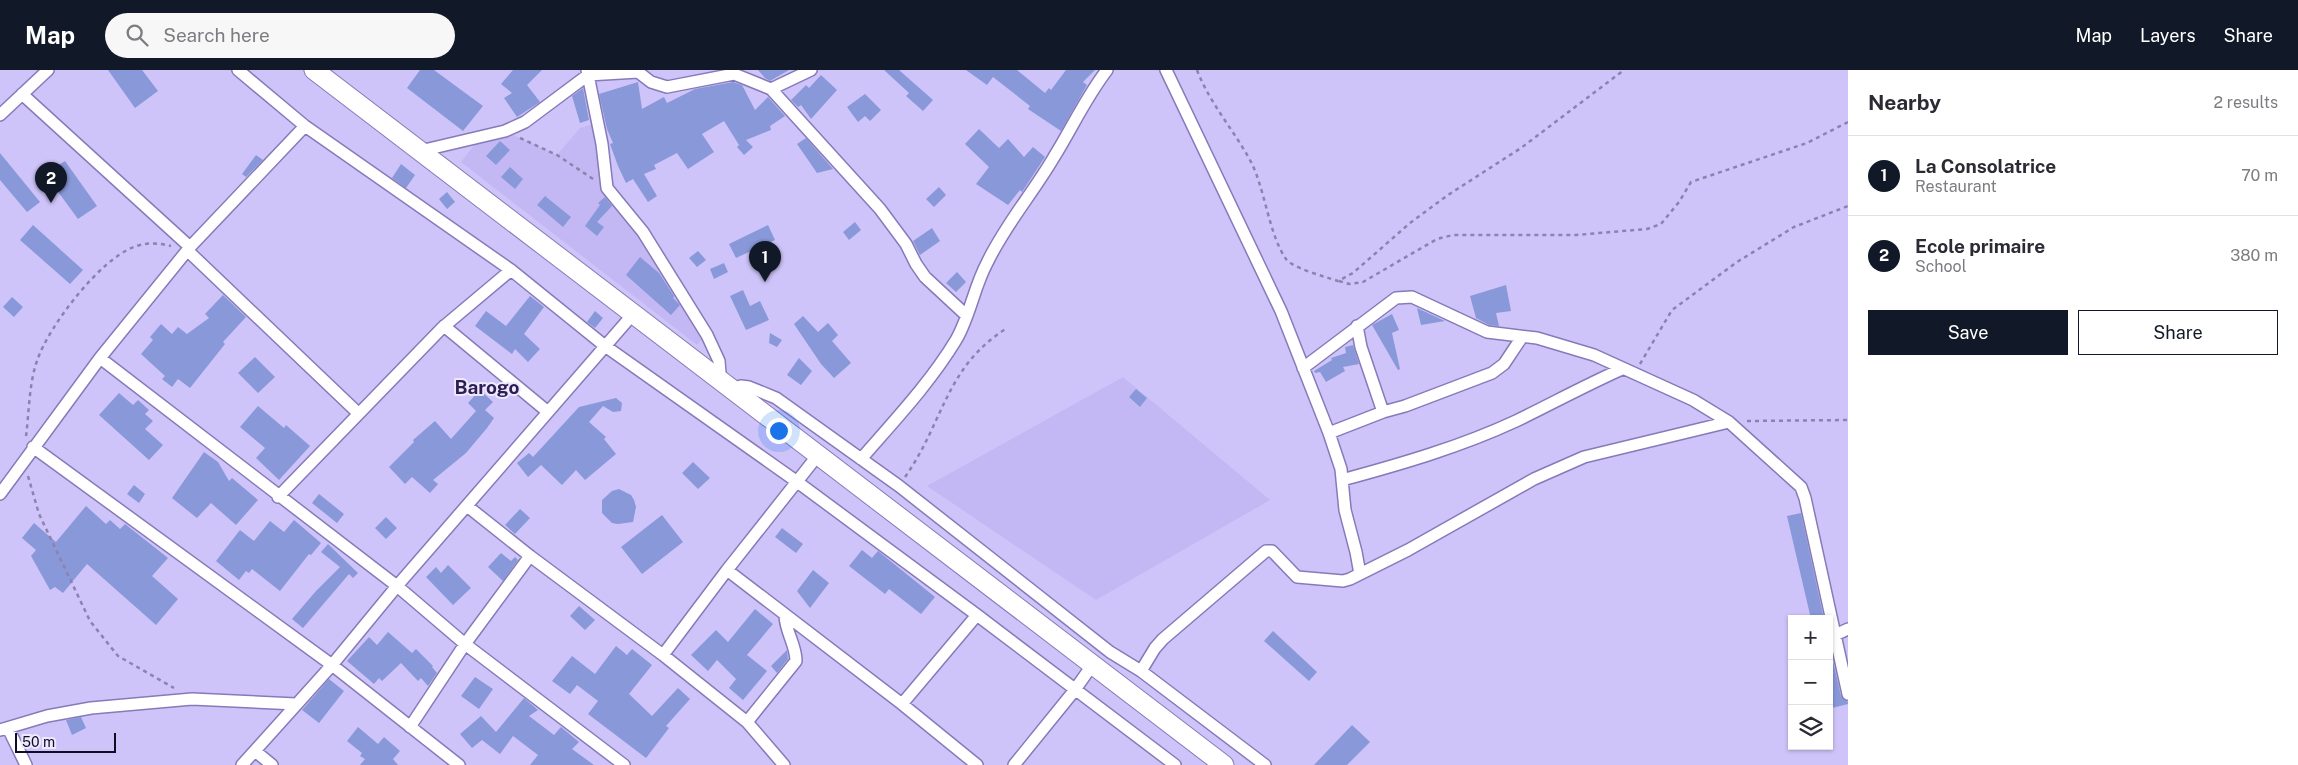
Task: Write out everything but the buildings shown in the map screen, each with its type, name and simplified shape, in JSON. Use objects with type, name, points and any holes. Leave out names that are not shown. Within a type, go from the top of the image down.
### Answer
[{"type":"highway","points":[[314,70],[1224,765]]},
{"type":"street","points":[[0,115],[48,70]]},
{"type":"street","points":[[238,70],[305,126],[511,270],[605,346],[796,481],[1175,765]]},
{"type":"street","points":[[771,89],[811,70]]},
{"type":"street","points":[[861,459],[924,384],[954,342],[986,264],[1003,232],[1054,158],[1075,118],[1107,70]]},
{"type":"street","points":[[1166,70],[1281,311],[1329,433],[1342,480],[1345,510],[1360,574]]},
{"type":"street","points":[[420,150],[505,131],[532,117],[588,73],[639,71],[651,82],[667,87],[733,72],[771,89],[880,210],[906,244],[925,277],[966,315]]},
{"type":"street","points":[[588,73],[602,144],[607,188],[643,232],[707,335],[719,362],[720,372],[725,384],[749,386],[776,398],[899,486],[1110,652],[1141,671],[1265,765]]},
{"type":"street","points":[[22,94],[189,249],[358,413]]},
{"type":"street","points":[[0,494],[100,358],[189,249],[305,126]]},
{"type":"street","points":[[278,497],[444,326],[511,270]]},
{"type":"street","points":[[1303,368],[1396,298],[1404,296],[1412,297],[1487,332],[1537,338],[1563,344],[1594,355],[1693,400],[1729,422],[1801,488],[1806,498],[1848,694]]},
{"type":"street","points":[[242,765],[332,665],[397,586],[634,313]]},
{"type":"street","points":[[444,326],[548,412]]},
{"type":"street","points":[[1357,326],[1363,355],[1382,412]]},
{"type":"street","points":[[1329,433],[1492,373],[1504,364],[1522,337]]},
{"type":"street","points":[[100,358],[278,497],[397,586],[465,644],[624,765]]},
{"type":"street","points":[[1342,480],[1430,455],[1515,421],[1622,369]]},
{"type":"street","points":[[1141,671],[1163,639],[1266,551],[1272,551],[1297,577],[1342,580],[1360,574],[1408,550],[1534,479],[1584,457],[1729,422]]},
{"type":"street","points":[[34,447],[332,665],[459,765]]},
{"type":"street","points":[[663,655],[818,455]]},
{"type":"street","points":[[467,506],[530,556],[663,655],[747,722],[784,765]]},
{"type":"street","points":[[410,727],[465,644],[530,556]]},
{"type":"street","points":[[727,570],[902,704],[977,765]]},
{"type":"street","points":[[902,704],[977,615]]},
{"type":"street","points":[[747,722],[796,661],[796,652],[786,628],[785,616]]},
{"type":"street","points":[[1834,635],[1848,629]]},
{"type":"street","points":[[1014,765],[1074,691],[1093,664]]},
{"type":"street","points":[[26,765],[4,729],[70,711],[192,699],[296,704]]},
{"type":"street","points":[[255,751],[272,765]]},
{"type":"path","points":[[1197,70],[1206,91],[1251,163],[1286,260],[1316,274],[1350,284],[1363,282],[1437,239],[1453,235],[1576,235],[1647,229],[1661,224],[1679,202],[1691,182],[1807,142],[1848,122]]},
{"type":"path","points":[[1338,281],[1353,273],[1410,223],[1440,200],[1521,148],[1624,70]]},
{"type":"path","points":[[505,131],[557,155],[607,188]]},
{"type":"path","points":[[1622,369],[1639,365],[1672,310],[1736,262],[1794,227],[1848,206]]},
{"type":"path","points":[[189,249],[158,243],[134,246],[114,258],[82,289],[52,330],[37,362],[23,462],[39,514],[90,621],[118,656],[192,699]]},
{"type":"path","points":[[899,486],[962,368],[989,340],[1008,328]]},
{"type":"path","points":[[1729,422],[1848,420]]},
{"type":"shaded area","points":[[596,123],[600,145],[617,192],[648,236],[706,335],[697,345],[461,162],[482,135],[505,131],[557,155],[580,128]]},
{"type":"shaded area","points":[[1123,377],[1270,500],[1096,600],[927,486]]},
{"type":"place","name":"Ecole primaire","points":[[51,203]]},
{"type":"place","name":"La Consolatrice","points":[[765,282]]},
{"type":"district","name":"Barogo","points":[[487,387]]}]
